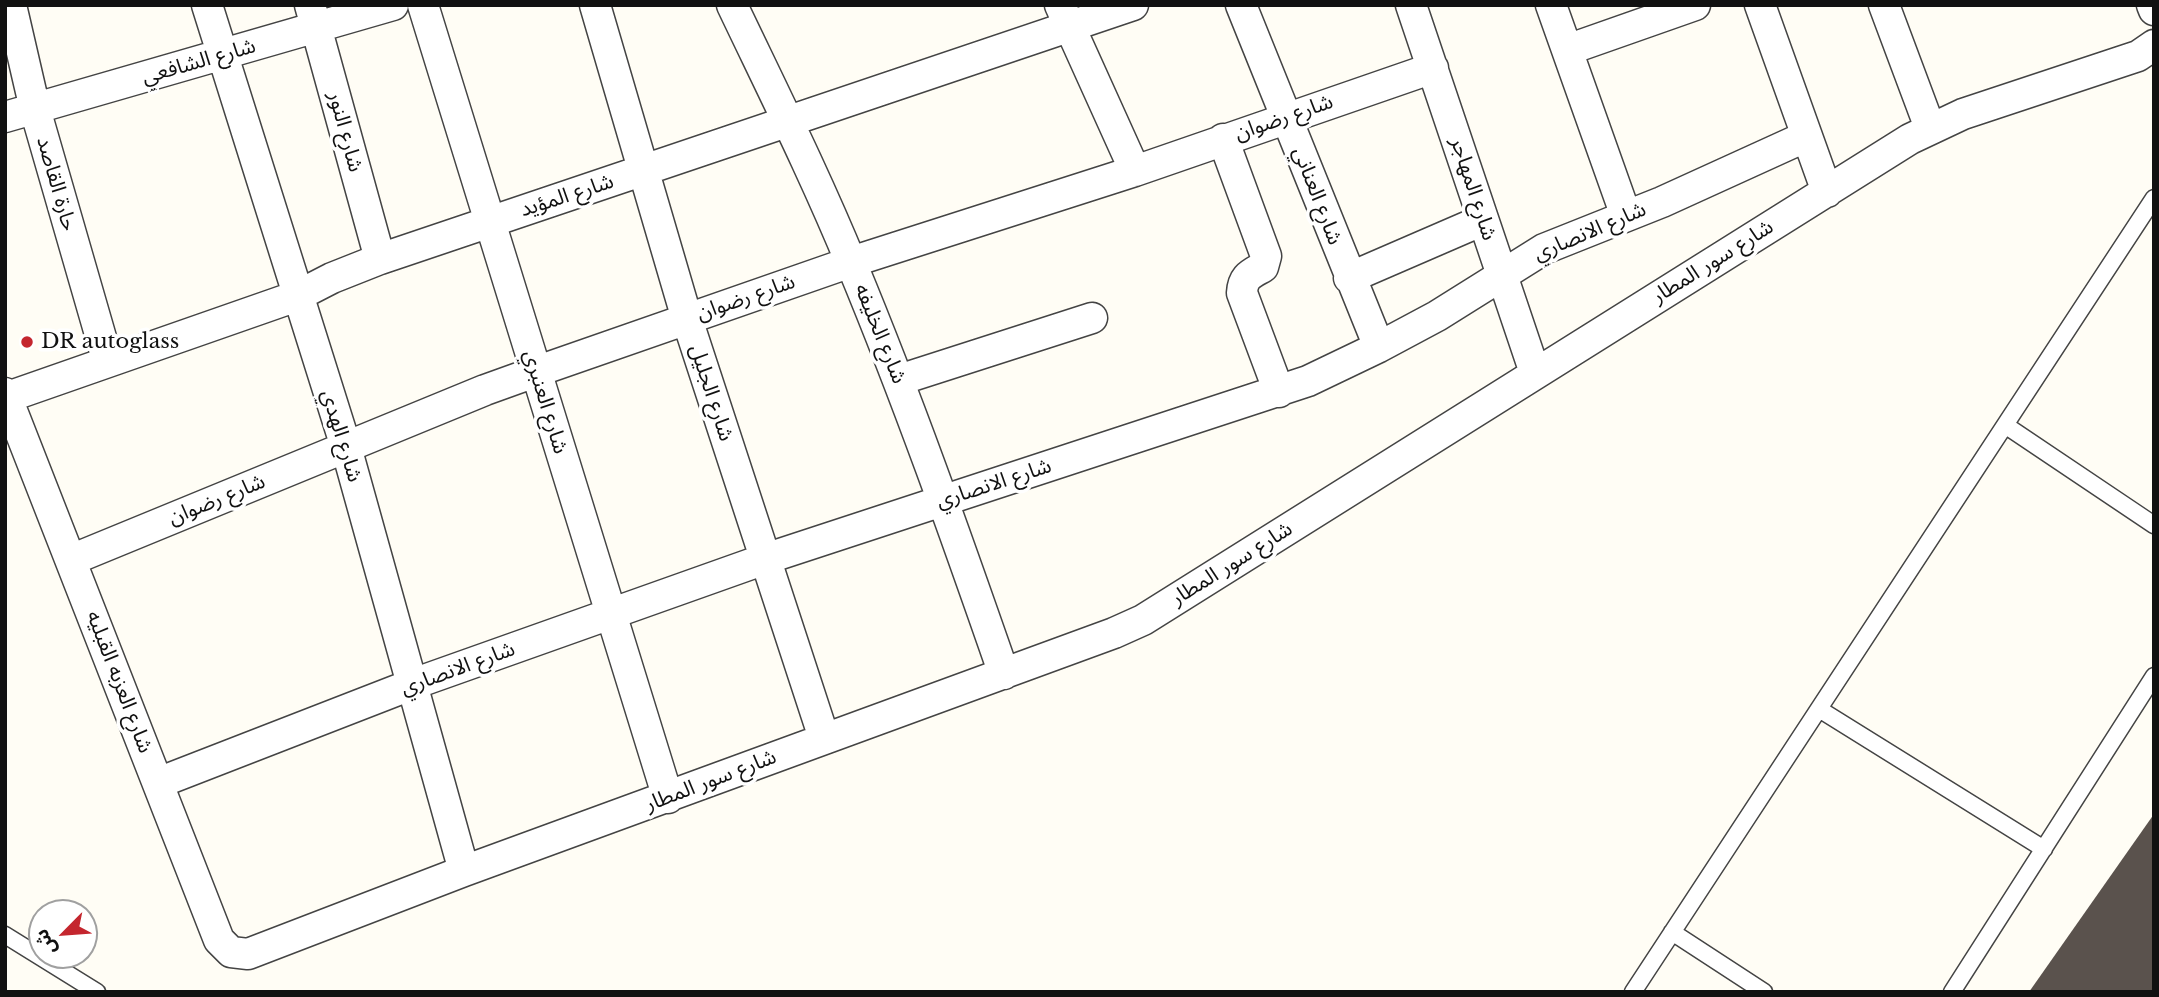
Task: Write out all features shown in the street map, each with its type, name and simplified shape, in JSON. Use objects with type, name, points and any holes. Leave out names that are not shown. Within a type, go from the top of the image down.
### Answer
[{"type":"street","name":"حارة القاصد","points":[[10,5],[35,109],[108,362]]},
{"type":"street","name":"شارع الهدي","points":[[207,5],[346,447],[464,871]]},
{"type":"street","name":"شارع الشافعي","points":[[5,117],[224,54],[313,16],[393,5]]},
{"type":"street","name":"شارع العنبري","points":[[423,5],[668,798]]},
{"type":"street","name":"شارع الجليل","points":[[595,5],[687,319],[824,738]]},
{"type":"street","name":"شارع الخليفه","points":[[732,5],[851,262],[944,500],[1004,674]]},
{"type":"street","name":"شارع المؤيد","points":[[6,396],[298,296],[332,278],[380,259],[788,122],[1065,16],[1133,5]]},
{"type":"street","name":"شارع العناني","points":[[1241,5],[1378,347]]},
{"type":"street","name":"شارع المهاجر","points":[[1411,5],[1535,373]]},
{"type":"street","points":[[1551,5],[1626,216]]},
{"type":"street","points":[[1567,50],[1695,5]]},
{"type":"street","points":[[1760,5],[1827,191]]},
{"type":"street","points":[[1884,5],[1930,128]]},
{"type":"street","name":"شارع النور","points":[[313,16],[380,259]]},
{"type":"street","points":[[1065,16],[1135,170]]},
{"type":"street","name":"شارع سور المطار","points":[[248,954],[464,871],[1004,674],[1143,620],[1930,128],[1963,114],[2138,56],[2154,46]]},
{"type":"street","name":"شارع رضوان","points":[[71,560],[535,372],[851,262],[1135,170],[1433,68]]},
{"type":"street","name":"شارع الانصاري","points":[[158,783],[413,684],[765,559],[1308,381],[1437,316],[1544,249],[1662,202],[1807,136]]},
{"type":"street","points":[[1223,139],[1266,256],[1264,267],[1245,279],[1242,293],[1279,392]]},
{"type":"street","points":[[1349,278],[1483,220]]},
{"type":"street","points":[[898,380],[1092,318]]},
{"type":"street","name":"شارع العزبه القبليه","points":[[6,396],[219,940],[231,952],[248,954]]},
{"type":"lane","points":[[1633,992],[2154,198]]},
{"type":"lane","points":[[2005,425],[2154,525]]},
{"type":"lane","points":[[1952,992],[2154,676]]},
{"type":"lane","points":[[1819,709],[2043,849]]},
{"type":"lane","points":[[1672,932],[1764,992]]},
{"type":"lane","points":[[5,935],[97,992]]},
{"type":"building","points":[[2154,814],[2154,992],[2029,992]]},
{"type":"place","name":"DR autoglass","points":[[27,342]]}]
